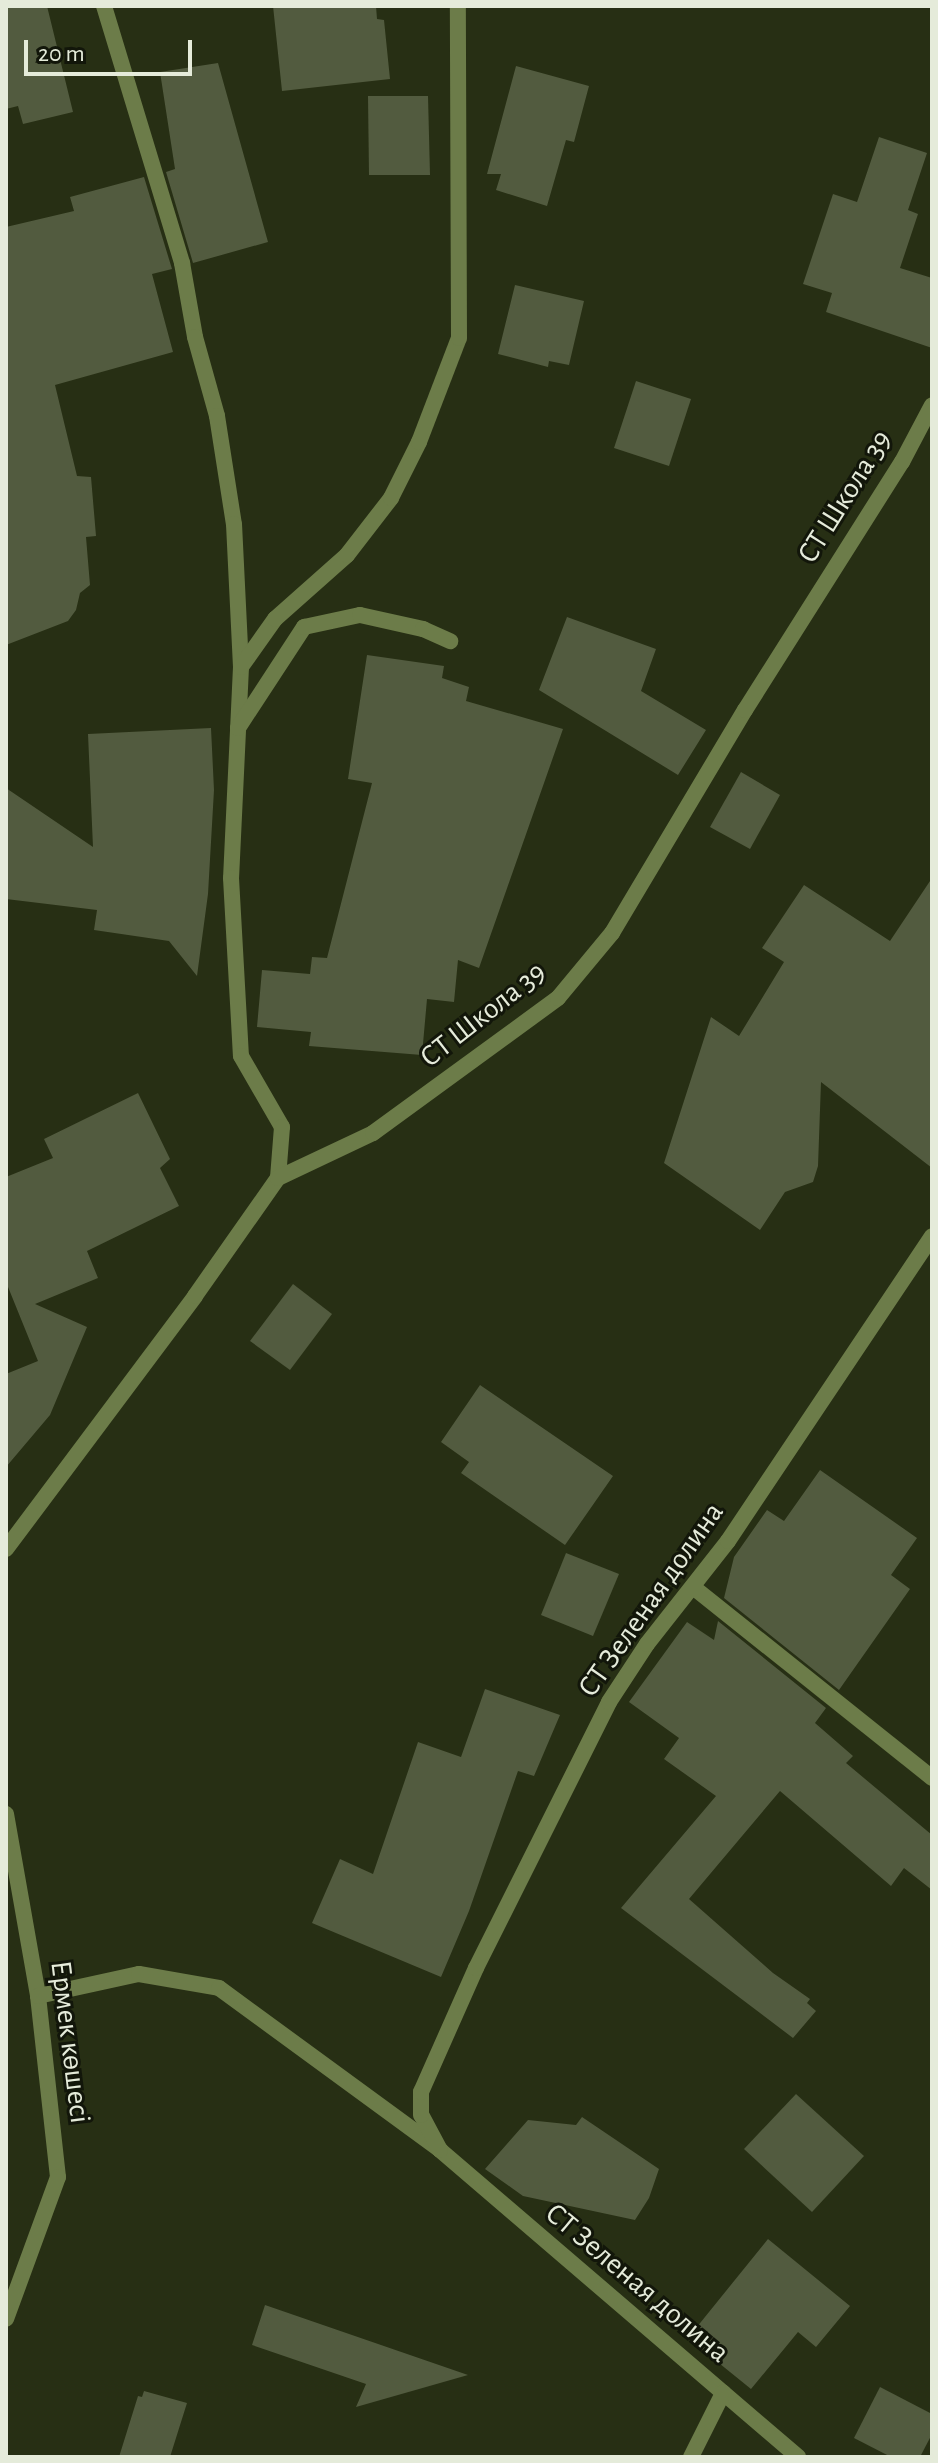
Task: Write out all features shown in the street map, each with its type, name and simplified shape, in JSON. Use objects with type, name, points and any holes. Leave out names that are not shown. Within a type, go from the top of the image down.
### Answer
[{"type":"street","points":[[104,6],[182,263],[195,337],[217,416],[234,524],[241,667],[231,878],[241,1056],[282,1127],[278,1178]]},
{"type":"street","points":[[241,667],[275,619],[347,555],[391,498],[419,442],[459,338],[458,6]]},
{"type":"street","name":"СТ Школа 39","points":[[6,1549],[195,1296],[278,1178],[373,1133],[558,998],[612,933],[745,710],[902,462],[932,405]]},
{"type":"street","points":[[237,729],[304,627],[360,615],[423,629],[450,641]]},
{"type":"street","name":"СТ Зеленая долина","points":[[440,2150],[421,2115],[421,2092],[445,2035],[609,1702],[647,1644],[728,1541],[932,1236]]},
{"type":"street","points":[[693,1587],[932,1778]]},
{"type":"street","name":"Ермек көшесі","points":[[6,1814],[38,1996],[58,2177],[6,2319]]},
{"type":"street","name":"СТ Зеленая долина","points":[[38,1996],[139,1974],[219,1988],[440,2150],[798,2457]]},
{"type":"street","points":[[691,2457],[723,2393]]},
{"type":"building","points":[[6,6],[47,6],[73,112],[23,124],[18,106],[6,109]]},
{"type":"building","points":[[273,6],[376,6],[377,19],[384,20],[390,79],[282,91]]},
{"type":"building","points":[[218,63],[268,242],[193,263],[166,172],[175,169],[160,72]]},
{"type":"building","points":[[516,66],[589,86],[574,142],[566,140],[547,206],[496,190],[501,174],[487,174]]},
{"type":"building","points":[[368,96],[428,96],[430,175],[369,175]]},
{"type":"building","points":[[879,137],[927,153],[908,210],[918,214],[900,268],[932,278],[932,348],[826,312],[832,293],[803,284],[833,194],[857,202]]},
{"type":"building","points":[[144,177],[172,269],[152,274],[173,352],[55,385],[77,476],[91,477],[96,536],[86,537],[90,585],[80,593],[76,610],[68,621],[6,645],[6,227],[74,211],[70,197]]},
{"type":"building","points":[[515,285],[584,301],[569,365],[549,361],[548,367],[498,354]]},
{"type":"building","points":[[636,381],[691,399],[669,466],[614,448]]},
{"type":"building","points":[[567,617],[656,649],[641,691],[706,730],[678,775],[539,690]]},
{"type":"building","points":[[367,655],[444,666],[442,678],[469,687],[466,701],[563,729],[479,968],[458,960],[454,1002],[427,999],[422,1055],[309,1046],[311,1032],[257,1027],[262,970],[310,974],[312,957],[327,958],[372,783],[348,779]]},
{"type":"building","points":[[211,728],[214,790],[208,894],[197,976],[169,941],[94,930],[97,910],[6,899],[6,788],[93,847],[88,734]]},
{"type":"building","points":[[741,772],[780,795],[750,849],[710,827]]},
{"type":"building","points":[[932,878],[932,1168],[821,1082],[818,1166],[813,1182],[785,1192],[760,1230],[664,1163],[711,1017],[739,1036],[784,962],[762,948],[804,885],[890,941]]},
{"type":"building","points":[[138,1093],[170,1159],[160,1168],[179,1206],[87,1251],[98,1278],[35,1304],[87,1327],[50,1415],[6,1467],[6,1374],[38,1361],[6,1282],[6,1177],[53,1158],[44,1139]]},
{"type":"building","points":[[293,1284],[332,1314],[290,1370],[250,1341]]},
{"type":"building","points":[[480,1385],[613,1476],[565,1545],[461,1473],[469,1462],[441,1442]]},
{"type":"building","points":[[820,1470],[917,1538],[891,1575],[910,1589],[839,1690],[724,1598],[734,1557],[767,1510],[784,1521]]},
{"type":"building","points":[[566,1553],[619,1574],[593,1636],[541,1615]]},
{"type":"building","points":[[718,1621],[826,1708],[815,1723],[853,1756],[846,1763],[932,1835],[932,1890],[904,1868],[891,1886],[780,1791],[689,1899],[773,1973],[810,1999],[807,2003],[816,2011],[793,2038],[621,1908],[716,1796],[664,1759],[679,1738],[629,1702],[687,1622],[714,1640]]},
{"type":"building","points":[[485,1689],[560,1715],[534,1776],[518,1771],[469,1911],[441,1977],[312,1923],[340,1859],[373,1874],[418,1742],[461,1757]]},
{"type":"building","points":[[796,2094],[864,2156],[812,2212],[744,2149]]},
{"type":"building","points":[[582,2117],[659,2169],[649,2198],[635,2220],[523,2196],[485,2169],[528,2120],[576,2125]]},
{"type":"building","points":[[768,2239],[850,2306],[816,2347],[798,2332],[751,2389],[688,2338]]},
{"type":"building","points":[[265,2305],[468,2375],[356,2407],[366,2384],[252,2345]]},
{"type":"building","points":[[880,2387],[932,2414],[932,2434],[920,2457],[891,2457],[854,2438]]},
{"type":"building","points":[[144,2391],[187,2403],[170,2457],[119,2457],[138,2396],[142,2397]]}]
